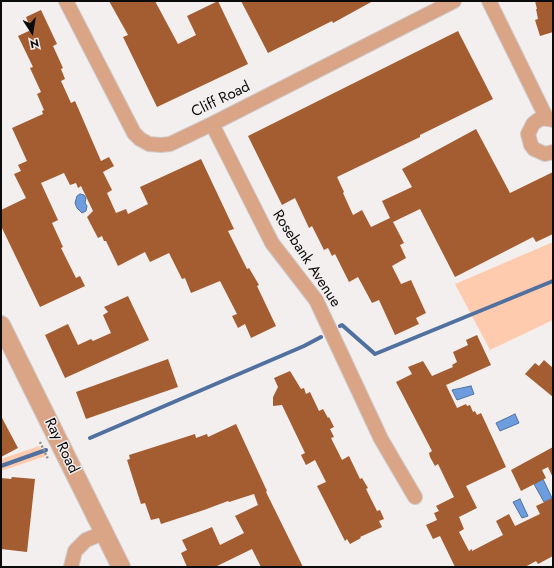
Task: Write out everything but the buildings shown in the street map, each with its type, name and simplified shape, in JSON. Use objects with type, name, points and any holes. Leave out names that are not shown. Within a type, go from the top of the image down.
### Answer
[{"type":"street","name":"Cliff Road","points":[[66,1],[134,132],[140,139],[149,144],[161,145],[170,144],[212,124],[454,1]]},
{"type":"street","points":[[490,1],[550,119],[538,120],[533,124],[528,134],[530,145],[544,154],[553,152]]},
{"type":"street","name":"Rosebank Avenue","points":[[212,124],[272,243],[316,300],[381,439],[415,497]]},
{"type":"street","name":"Ray Road","points":[[1,326],[121,567]]},
{"type":"street","points":[[71,567],[75,551],[86,540],[103,533]]},
{"type":"path","name":"Ray Road","points":[[40,442],[48,459]]},
{"type":"shaded area","points":[[553,242],[553,320],[490,350],[455,284]]},
{"type":"shaded area","points":[[39,446],[46,456],[1,471],[1,459]]},
{"type":"water","points":[[80,194],[84,195],[86,198],[85,203],[87,206],[86,211],[82,213],[77,208],[75,203],[77,196]]},
{"type":"water","points":[[471,386],[474,394],[457,400],[452,390]]},
{"type":"water","points":[[515,414],[519,423],[500,431],[496,423]]},
{"type":"water","points":[[543,479],[552,498],[544,502],[534,484]]},
{"type":"water","points":[[520,499],[528,516],[522,518],[513,502]]},
{"type":"waterway","points":[[340,326],[342,325],[375,354],[553,281]]},
{"type":"waterway","points":[[90,438],[304,346],[321,337]]},
{"type":"waterway","points":[[1,466],[46,450]]}]
